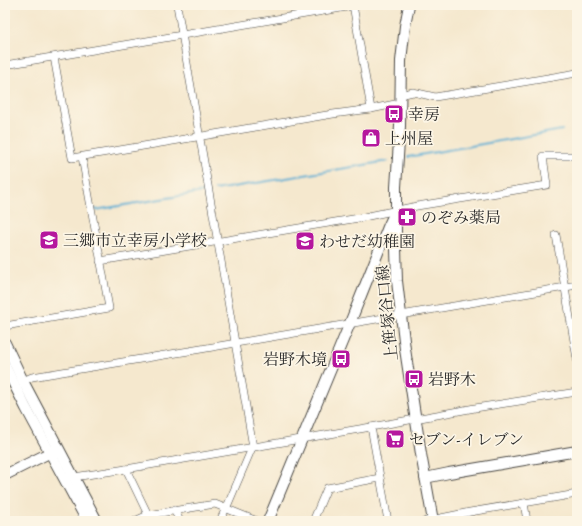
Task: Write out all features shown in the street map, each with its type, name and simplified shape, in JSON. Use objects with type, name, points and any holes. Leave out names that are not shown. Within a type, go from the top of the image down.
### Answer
[{"type":"street","points":[[177,5],[236,343],[252,447],[220,521]]},
{"type":"street","points":[[5,65],[355,5],[371,109]]},
{"type":"street","name":"上笹塚谷口線","points":[[409,5],[401,61],[399,142],[396,187],[397,281],[431,520]]},
{"type":"street","points":[[54,57],[72,158],[333,114],[371,109],[400,99],[413,92],[435,97],[577,73]]},
{"type":"street","points":[[100,261],[547,185],[542,156],[577,156]]},
{"type":"street","points":[[5,326],[109,308],[82,157]]},
{"type":"street","points":[[268,521],[396,210]]},
{"type":"street","points":[[556,235],[577,359]]},
{"type":"street","points":[[23,381],[32,377],[577,285]]},
{"type":"street","points":[[5,343],[87,521]]},
{"type":"street","points":[[5,366],[54,450],[74,477],[97,521]]},
{"type":"street","points":[[74,477],[302,439],[475,408],[577,392]]},
{"type":"street","points":[[371,427],[388,521]]},
{"type":"street","points":[[5,475],[54,450]]},
{"type":"street","points":[[425,478],[577,451]]},
{"type":"street","points":[[126,469],[150,518]]},
{"type":"street","points":[[313,521],[327,488],[380,478]]},
{"type":"street","points":[[431,520],[577,494]]},
{"type":"street","points":[[524,503],[527,521]]},
{"type":"street","points":[[135,521],[174,510],[215,504],[257,521]]},
{"type":"street","points":[[174,510],[180,521]]},
{"type":"waterway","points":[[408,157],[562,130]]},
{"type":"waterway","points":[[215,190],[388,161]]},
{"type":"waterway","points":[[95,210],[203,192]]},
{"type":"place","name":"幸房","points":[[394,114]]},
{"type":"place","name":"上州屋","points":[[371,138]]},
{"type":"place","name":"のぞみ薬局","points":[[407,217]]},
{"type":"place","name":"三郷市立幸房小学校","points":[[49,240]]},
{"type":"place","name":"わせだ幼稚園","points":[[305,241]]},
{"type":"place","name":"岩野木境","points":[[341,359]]},
{"type":"place","name":"岩野木","points":[[414,379]]},
{"type":"place","name":"セブン-イレブン","points":[[395,439]]}]
